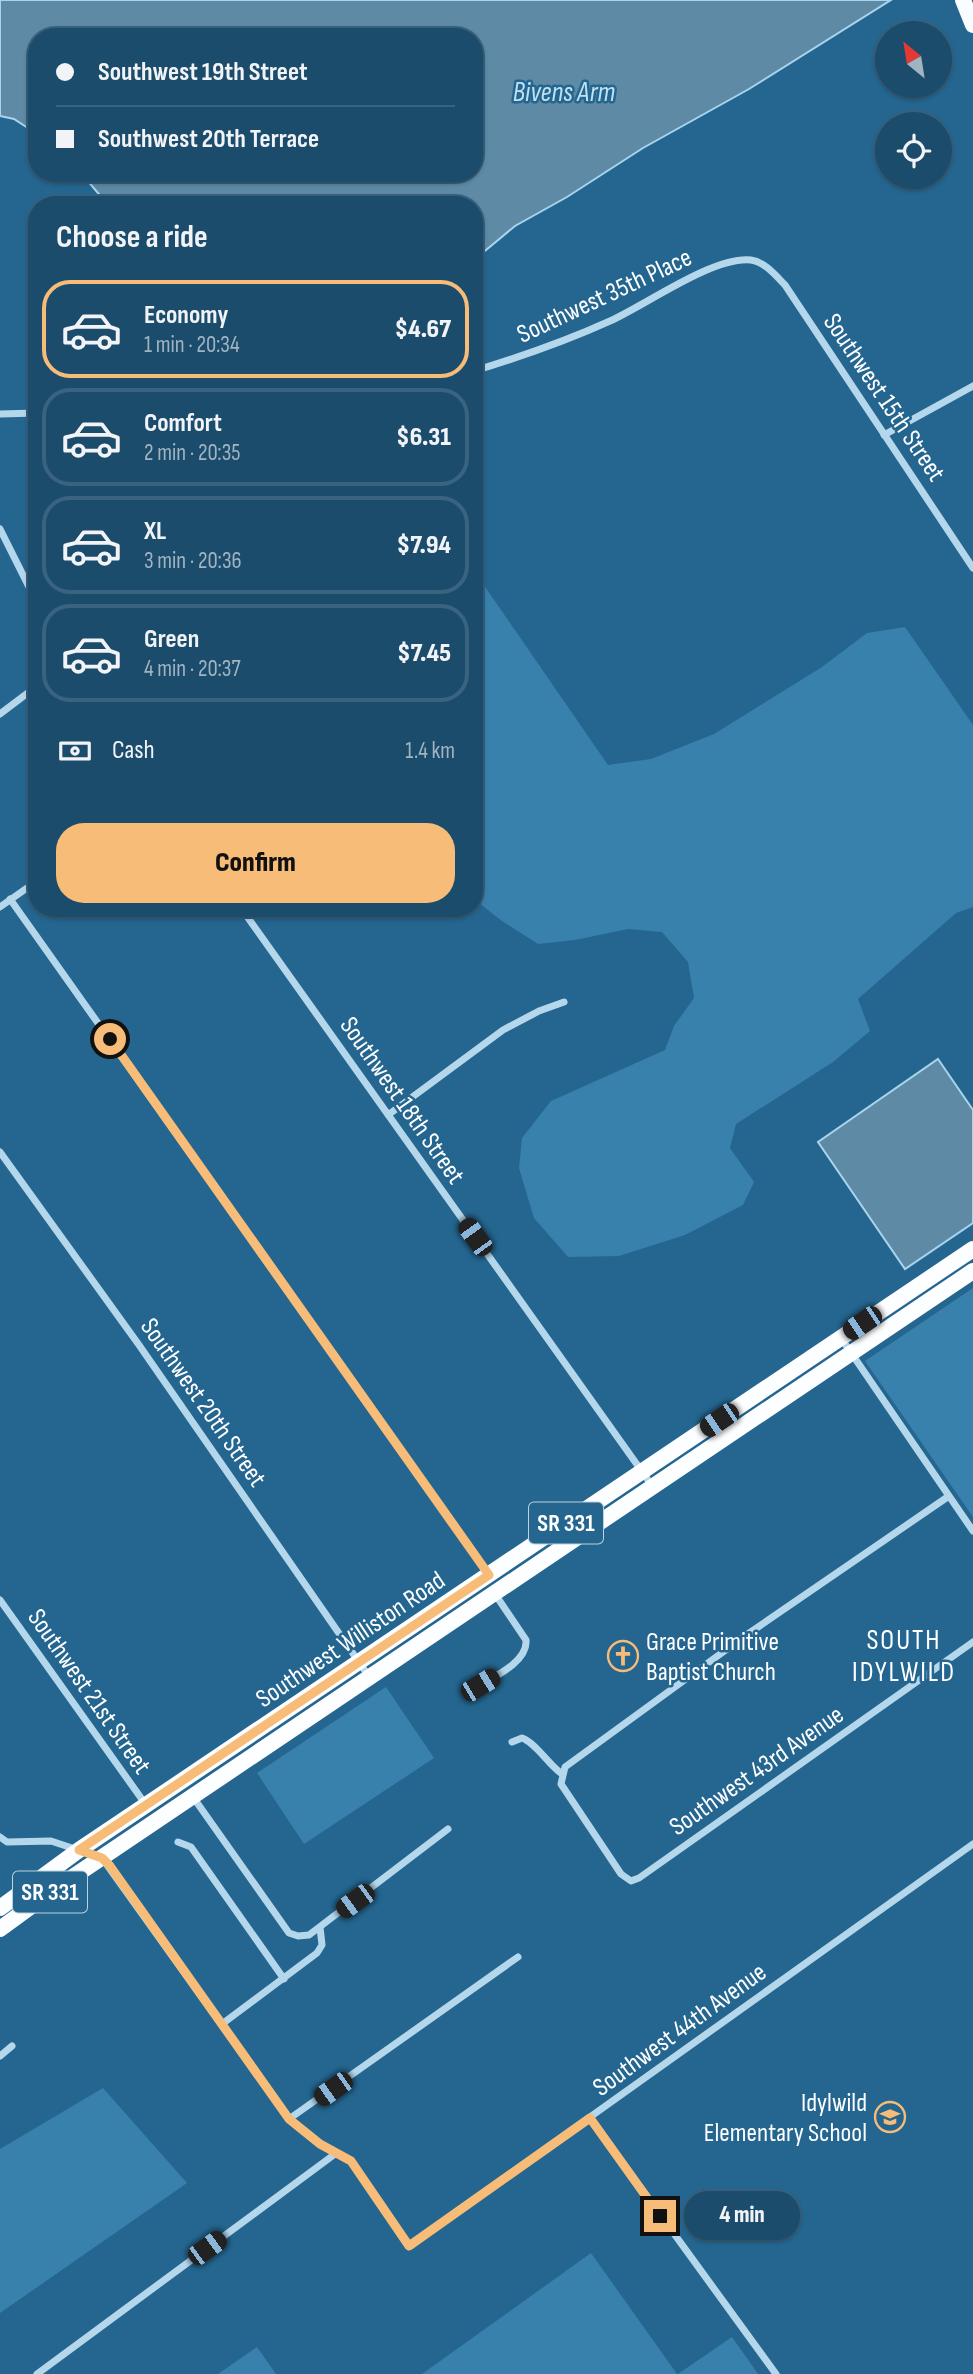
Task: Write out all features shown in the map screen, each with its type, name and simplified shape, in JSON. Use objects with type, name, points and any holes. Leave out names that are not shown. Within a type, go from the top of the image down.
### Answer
[{"type":"highway","name":"Southwest Williston Road","points":[[0,1908],[79,1850],[973,1249]]},
{"type":"highway","name":"Southwest Williston Road","points":[[0,1929],[973,1271]]},
{"type":"main road","points":[[963,0],[973,25]]},
{"type":"street","name":"Southwest 35th Place","points":[[483,369],[521,358],[611,321],[688,279],[726,263],[751,260]]},
{"type":"street","name":"Southwest 15th Street","points":[[751,260],[764,265],[785,285],[973,568]]},
{"type":"street","points":[[884,435],[973,386]]},
{"type":"street","points":[[0,414],[28,413]]},
{"type":"street","points":[[0,529],[28,585]]},
{"type":"street","points":[[0,714],[28,693]]},
{"type":"street","points":[[0,907],[28,887]]},
{"type":"street","points":[[10,899],[489,1575]]},
{"type":"street","name":"Southwest 18th Street","points":[[247,917],[653,1487]]},
{"type":"street","points":[[388,1115],[503,1030],[539,1011],[564,1002]]},
{"type":"street","name":"Southwest 20th Street","points":[[0,1152],[139,1345],[370,1678]]},
{"type":"street","points":[[841,1337],[973,1531]]},
{"type":"street","points":[[512,1742],[522,1738],[529,1740],[551,1766],[562,1774],[565,1767],[690,1676],[949,1496]]},
{"type":"street","points":[[480,1685],[520,1657],[527,1648],[526,1640],[495,1594]]},
{"type":"street","name":"Southwest 21st Street","points":[[0,1600],[147,1806]]},
{"type":"street","name":"Southwest 43rd Avenue","points":[[562,1774],[561,1784],[597,1842],[621,1874],[631,1881],[741,1807],[973,1642]]},
{"type":"street","points":[[192,1797],[289,1933],[298,1936],[309,1935],[448,1829]]},
{"type":"street","points":[[0,1837],[7,1842],[51,1841],[102,1858],[289,2119],[335,2154],[37,2374]]},
{"type":"street","points":[[178,1842],[191,1847],[284,1979]]},
{"type":"street","name":"Southwest 44th Avenue","points":[[335,2154],[351,2161],[409,2246],[973,1844]]},
{"type":"street","points":[[222,2024],[317,1953],[322,1945],[320,1927]]},
{"type":"street","points":[[289,2119],[518,1957]]},
{"type":"street","points":[[0,2056],[12,2046]]},
{"type":"street","points":[[590,2118],[776,2374]]},
{"type":"shaded area","points":[[483,584],[608,765],[651,759],[714,734],[822,667],[867,633],[905,627],[973,725],[973,907],[956,913],[858,999],[870,1031],[833,1062],[736,1124],[730,1148],[754,1182],[743,1205],[685,1235],[619,1256],[568,1257],[534,1218],[519,1168],[522,1138],[551,1101],[665,1050],[674,1026],[694,998],[688,962],[662,932],[628,929],[575,940],[538,944],[483,906]]},
{"type":"shaded area","points":[[973,1288],[973,1517],[865,1361]]},
{"type":"shaded area","points":[[386,1687],[434,1758],[304,1844],[257,1773]]},
{"type":"shaded area","points":[[103,2088],[187,2183],[0,2313],[0,2149]]},
{"type":"shaded area","points":[[591,2253],[677,2374],[422,2374]]},
{"type":"shaded area","points":[[732,2337],[758,2374],[678,2374]]},
{"type":"shaded area","points":[[257,2347],[276,2374],[218,2374]]},
{"type":"water","name":"Bivens Arm","points":[[0,0],[891,0],[749,89],[643,148],[567,197],[515,226],[483,253],[483,196],[100,196],[89,182],[483,182],[483,28],[28,28],[28,128],[14,119],[0,116]]},
{"type":"water","points":[[938,1059],[973,1110],[973,1223],[905,1269],[818,1142]]},
{"type":"place","name":"Grace Primitive Baptist Church","points":[[623,1656]]},
{"type":"place","name":"Idylwild Elementary School","points":[[890,2117]]},
{"type":"district","name":"SOUTH IDYLWILD","points":[[904,1655]]},
{"type":"route","points":[[110,1039],[489,1575],[79,1850],[102,1858],[110,1866],[289,2119],[320,2144],[351,2161],[409,2246],[590,2118],[660,2216]]}]
